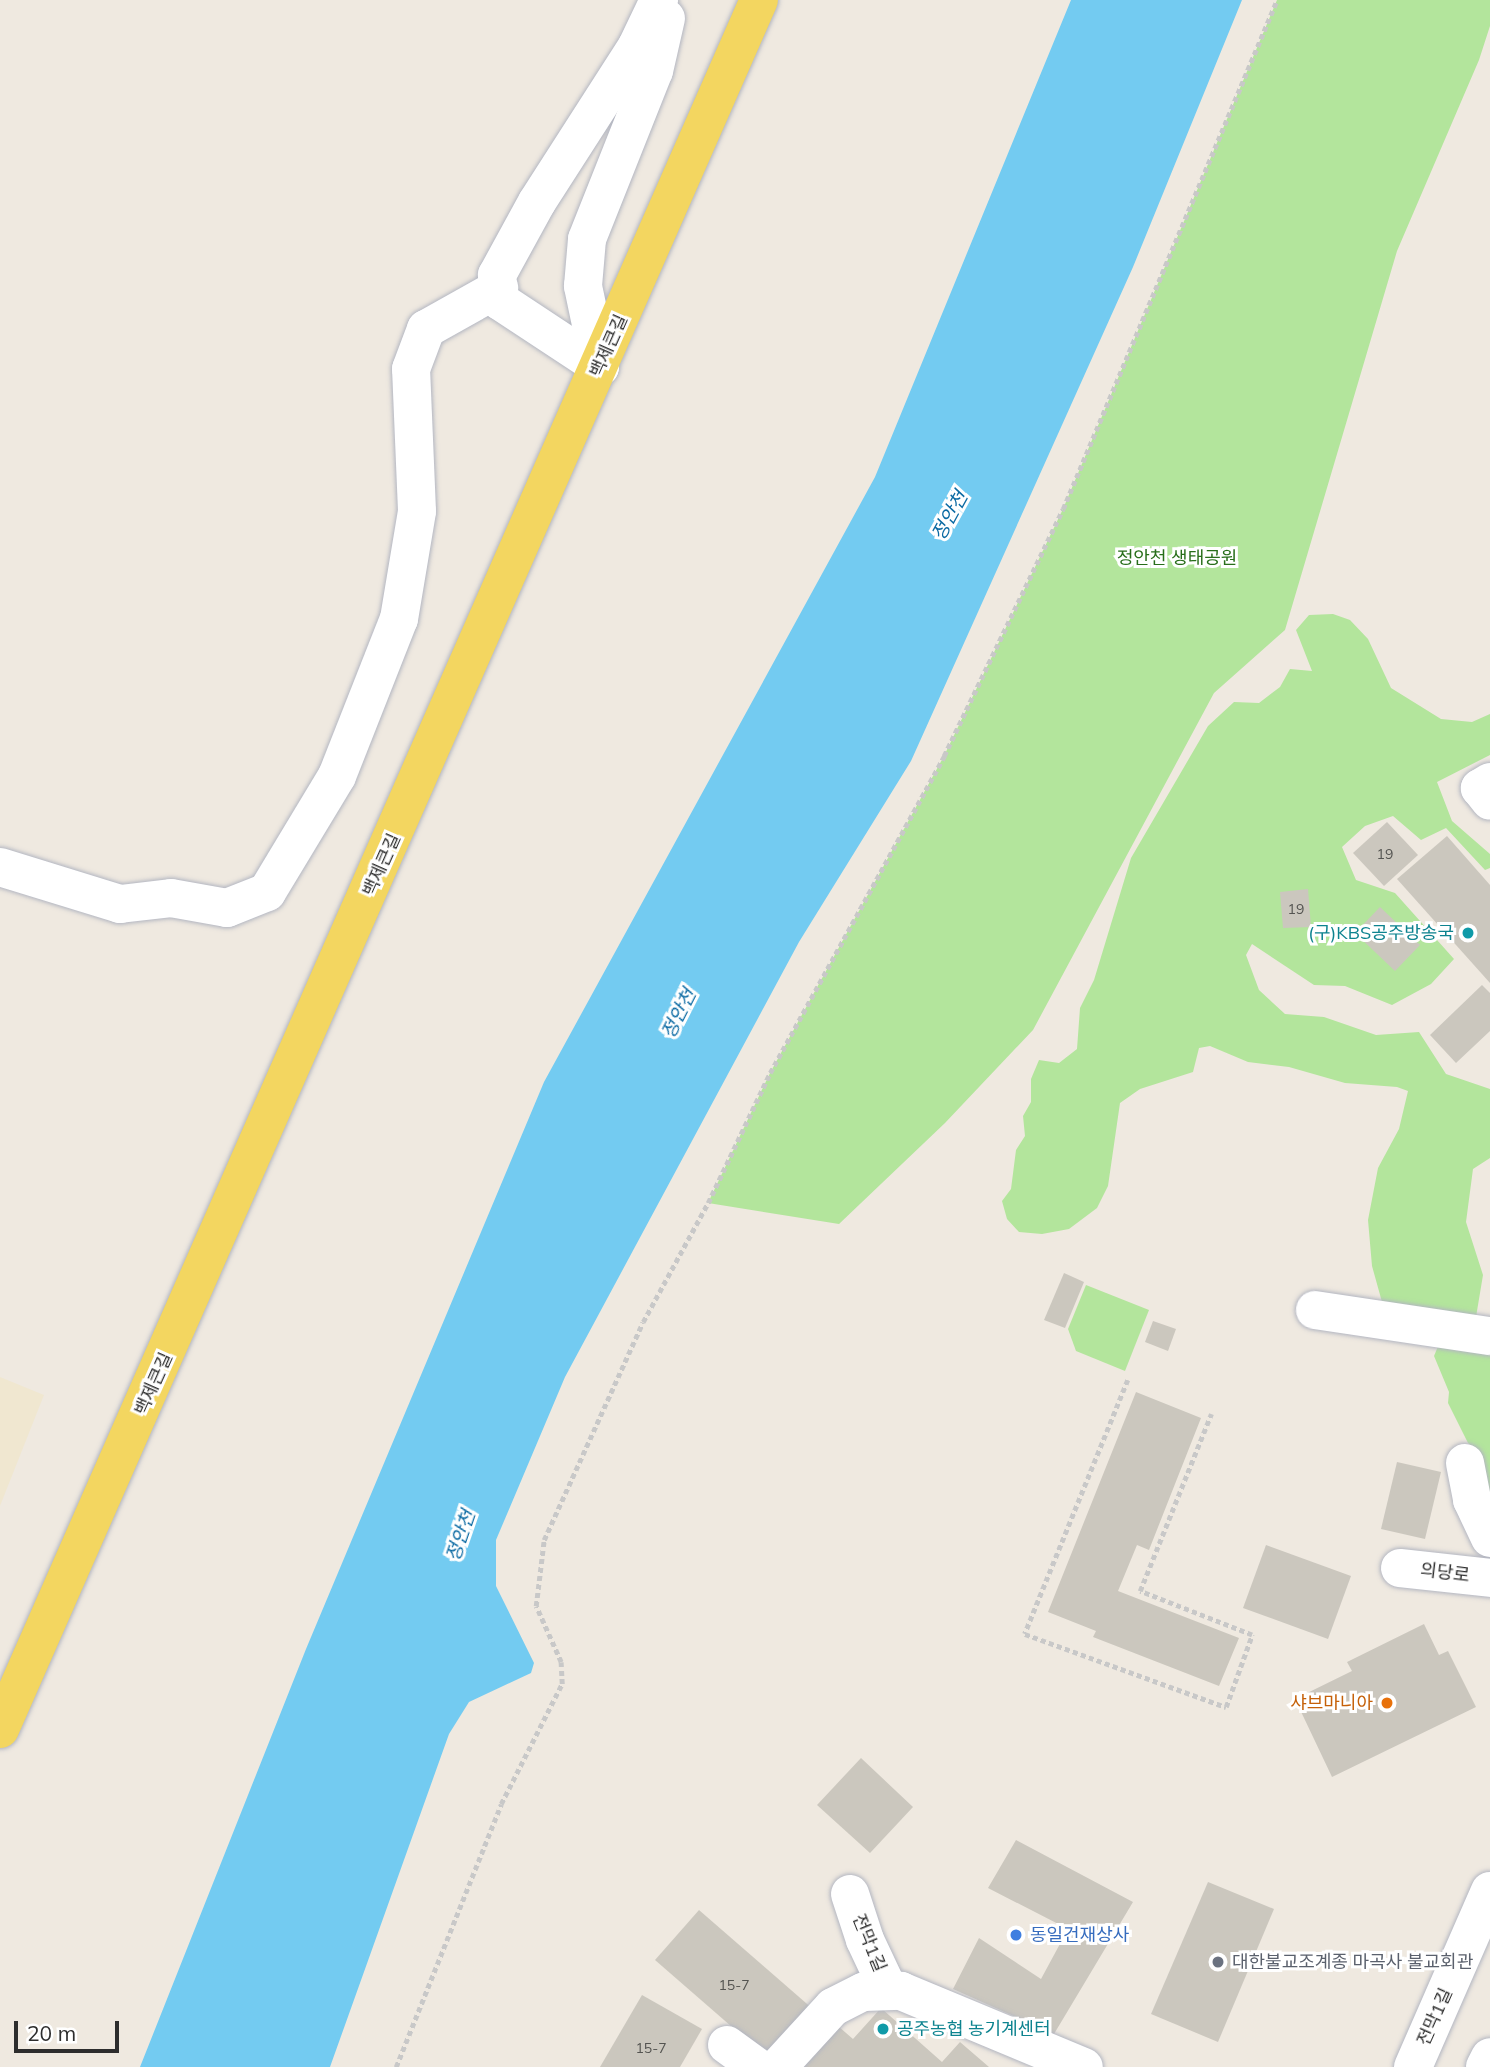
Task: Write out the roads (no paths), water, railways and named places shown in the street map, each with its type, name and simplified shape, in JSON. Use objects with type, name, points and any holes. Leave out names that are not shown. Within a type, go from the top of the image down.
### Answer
[{"type":"main road","name":"백제큰길","points":[[0,1729],[760,0]]},
{"type":"street","points":[[600,367],[500,301],[497,275],[537,202],[637,46],[659,0]]},
{"type":"street","points":[[600,367],[583,286],[587,239],[654,71],[670,0]]},
{"type":"street","points":[[0,867],[120,904],[171,898],[227,908],[267,892],[337,776],[399,619],[417,511],[411,369],[426,329],[499,288]]},
{"type":"street","points":[[1490,782],[1480,788],[1490,800]]},
{"type":"street","points":[[1315,1310],[1490,1336]]},
{"type":"street","points":[[1465,1463],[1472,1500],[1490,1538]]},
{"type":"street","name":"의당로","points":[[1400,1568],[1490,1578]]},
{"type":"street","name":"전막1길","points":[[1413,2067],[1490,1891]]},
{"type":"street","name":"전막1길","points":[[850,1894],[865,1940],[889,1991]]},
{"type":"street","name":"전막1길","points":[[778,2067],[833,2007],[863,1993],[889,1991],[901,1991],[1084,2067]]},
{"type":"street","points":[[1486,2067],[1490,2057]]},
{"type":"water","name":"정안천","points":[[1071,0],[1242,0],[1133,267],[911,761],[799,942],[565,1377],[496,1540],[496,1586],[534,1663],[531,1673],[469,1702],[449,1734],[330,2067],[140,2067],[306,1649],[544,1082],[875,477]]},
{"type":"place","name":"(구)KBS공주방송국","points":[[1468,933]]},
{"type":"place","name":"샤브마니아","points":[[1387,1703]]},
{"type":"place","name":"동일건재상사","points":[[1016,1935]]},
{"type":"place","name":"대한불교조계종 마곡사 불교회관","points":[[1218,1962]]},
{"type":"place","name":"공주농협 농기계센터","points":[[883,2029]]},
{"type":"park label","name":"정안천 생태공원","points":[[1177,558]]}]
